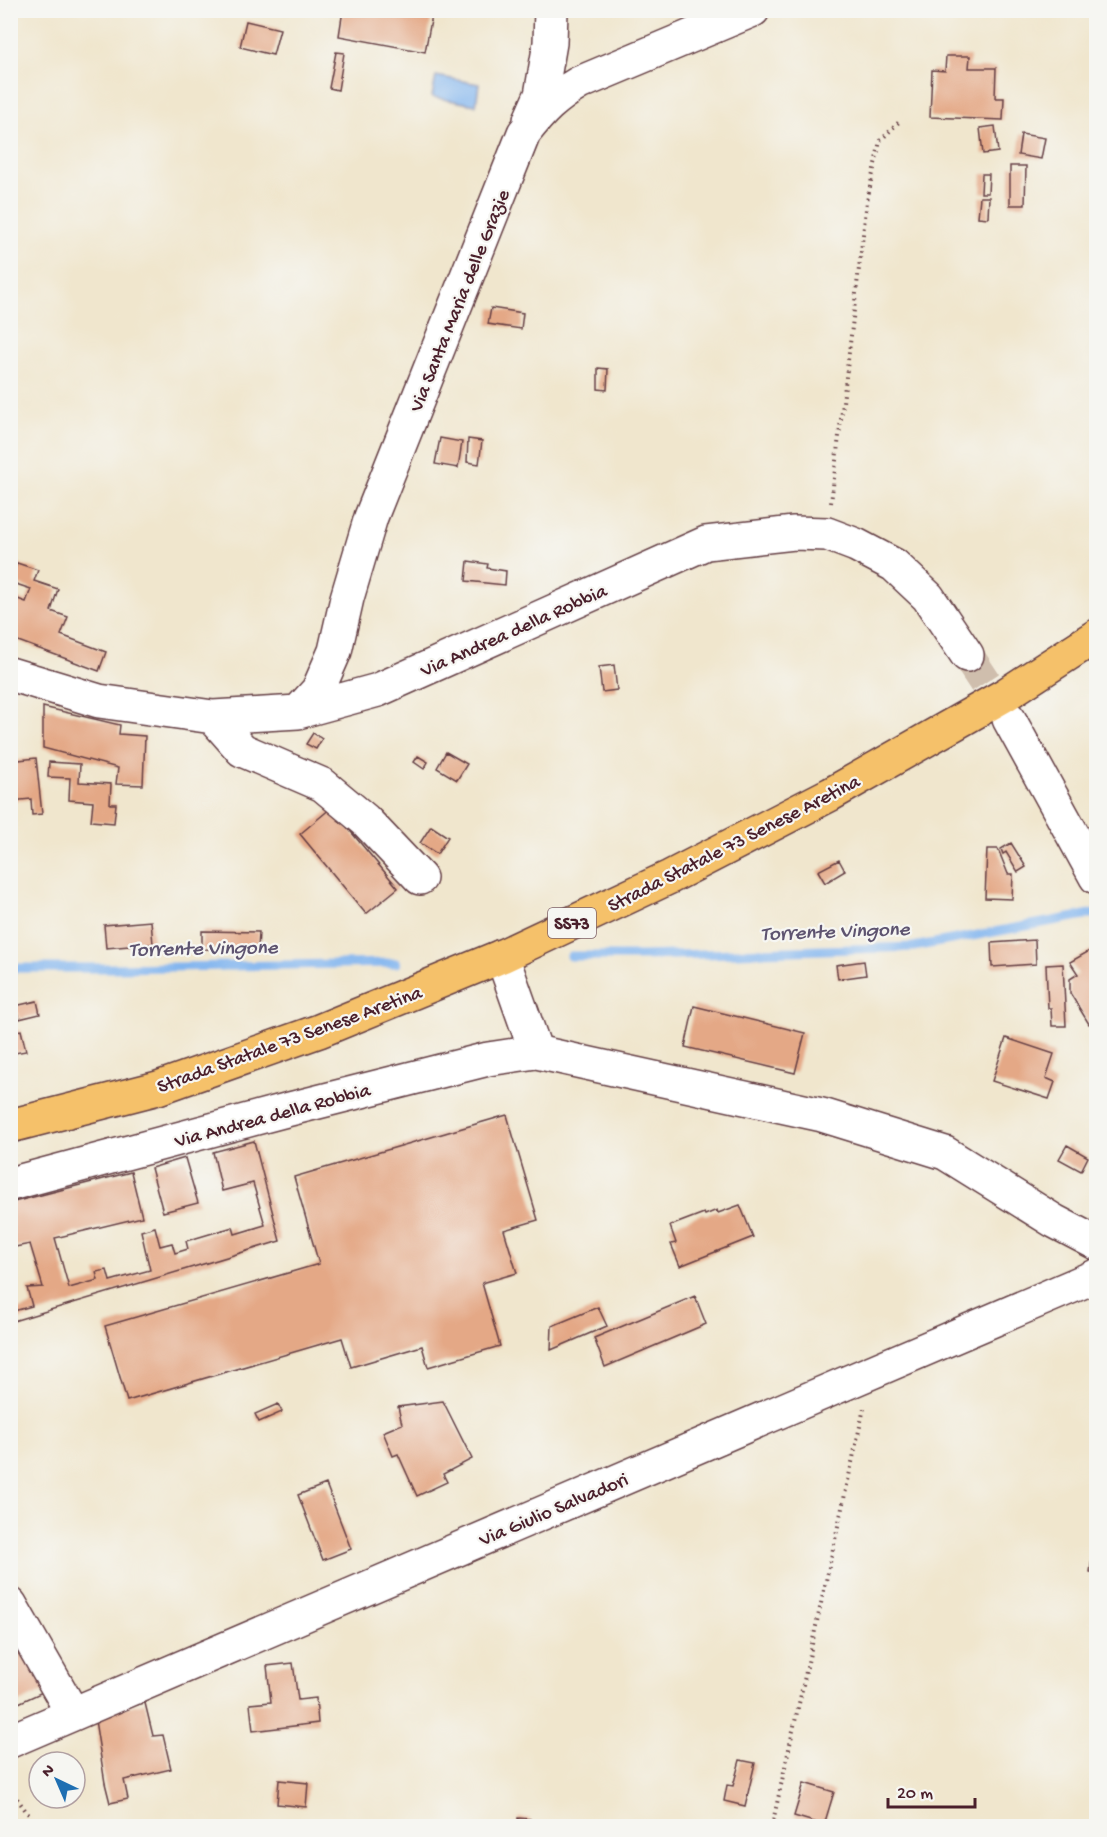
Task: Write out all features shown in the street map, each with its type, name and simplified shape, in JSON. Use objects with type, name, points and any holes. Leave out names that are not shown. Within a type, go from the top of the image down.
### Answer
[{"type":"main road","name":"Strada Statale 73 Senese Aretina","points":[[10,1126],[158,1088],[319,1031],[502,956],[670,877],[831,794],[1005,695],[1096,636]]},
{"type":"street","points":[[524,133],[541,95],[550,43],[551,10]]},
{"type":"street","name":"Via Santa Maria delle Grazie","points":[[298,712],[318,690],[334,651],[371,517],[524,133],[556,96],[579,83],[753,10]]},
{"type":"street","name":"Via Andrea della Robbia","points":[[10,674],[99,701],[213,717],[298,712],[378,690],[706,543],[794,533],[827,534],[856,545],[894,565],[928,597],[968,656]]},
{"type":"street","points":[[213,717],[242,750],[323,786],[365,820],[420,878]]},
{"type":"street","points":[[1009,719],[1096,877]]},
{"type":"street","points":[[502,956],[536,1052],[822,1115],[945,1153],[1054,1221],[1096,1243]]},
{"type":"street","name":"Via Andrea della Robbia","points":[[10,1184],[320,1101],[488,1059],[536,1052]]},
{"type":"street","name":"Via Giulio Salvadori","points":[[10,1741],[1096,1276]]},
{"type":"street","points":[[10,1604],[73,1714]]},
{"type":"path","points":[[827,534],[867,201],[880,141],[899,122]]},
{"type":"path","points":[[772,1827],[872,1372]]},
{"type":"path","points":[[10,1789],[37,1827]]},
{"type":"water","points":[[436,76],[479,84],[476,105],[432,97]]},
{"type":"building","points":[[343,10],[433,10],[425,52],[339,36]]},
{"type":"building","points":[[246,21],[280,29],[273,55],[240,47]]},
{"type":"building","points":[[336,52],[344,53],[338,90],[329,88]]},
{"type":"building","points":[[946,56],[970,56],[969,68],[996,68],[995,98],[1004,98],[1003,120],[930,117],[932,70],[945,71]]},
{"type":"building","points":[[995,126],[998,152],[983,154],[980,128]]},
{"type":"building","points":[[1021,134],[1045,138],[1041,159],[1018,155]]},
{"type":"building","points":[[1010,166],[1026,166],[1025,205],[1010,205]]},
{"type":"building","points":[[982,174],[989,174],[988,193],[981,193]]},
{"type":"building","points":[[980,197],[989,197],[988,218],[978,217]]},
{"type":"building","points":[[491,308],[523,313],[521,329],[488,324]]},
{"type":"building","points":[[598,368],[608,369],[607,390],[598,389]]},
{"type":"building","points":[[440,438],[462,442],[458,468],[435,464]]},
{"type":"building","points":[[468,439],[482,441],[479,464],[467,462]]},
{"type":"building","points":[[468,561],[488,564],[487,568],[506,571],[505,585],[466,581]]},
{"type":"building","points":[[17,563],[38,570],[34,581],[58,589],[51,611],[68,617],[61,635],[106,652],[99,671],[10,638],[10,596],[26,602],[31,589],[10,582]]},
{"type":"building","points":[[614,665],[617,690],[602,692],[599,667]]},
{"type":"building","points":[[43,707],[120,725],[119,734],[145,736],[143,785],[116,784],[118,768],[43,748]]},
{"type":"building","points":[[313,733],[322,739],[316,749],[306,744]]},
{"type":"building","points":[[446,752],[467,764],[457,780],[437,768]]},
{"type":"building","points":[[418,756],[428,762],[424,769],[414,762]]},
{"type":"building","points":[[36,758],[42,814],[32,815],[31,799],[10,801],[10,761]]},
{"type":"building","points":[[49,762],[80,764],[79,782],[111,784],[110,804],[116,804],[114,823],[91,821],[93,802],[69,800],[70,778],[48,777]]},
{"type":"building","points":[[331,808],[398,888],[366,914],[300,834]]},
{"type":"building","points":[[431,826],[448,837],[437,854],[420,843]]},
{"type":"building","points":[[1011,843],[1026,867],[1018,872],[1006,852],[1003,854],[1001,849]]},
{"type":"building","points":[[987,849],[998,849],[1008,874],[1013,874],[1012,899],[985,898]]},
{"type":"building","points":[[839,860],[845,871],[825,883],[818,871]]},
{"type":"building","points":[[151,921],[153,944],[106,948],[104,925]]},
{"type":"building","points":[[202,931],[259,932],[258,950],[202,949]]},
{"type":"building","points":[[1035,940],[1036,964],[992,967],[991,943]]},
{"type":"building","points":[[1091,950],[1096,958],[1096,1020],[1089,1024],[1070,993],[1070,979],[1078,974],[1070,962]]},
{"type":"building","points":[[864,961],[866,975],[838,979],[836,965]]},
{"type":"building","points":[[1063,964],[1066,1026],[1052,1026],[1051,1008],[1048,1008],[1046,965]]},
{"type":"building","points":[[37,1001],[40,1014],[19,1019],[15,1006]]},
{"type":"building","points":[[694,1006],[805,1033],[795,1073],[685,1047]]},
{"type":"building","points":[[21,1030],[26,1051],[15,1053],[10,1032]]},
{"type":"building","points":[[1006,1038],[1054,1054],[1046,1078],[1055,1082],[1049,1099],[992,1081]]},
{"type":"building","points":[[507,1115],[538,1220],[504,1230],[517,1273],[482,1283],[500,1346],[428,1367],[422,1346],[351,1367],[342,1338],[127,1401],[105,1326],[319,1264],[294,1177]]},
{"type":"building","points":[[254,1141],[280,1241],[10,1322],[10,1312],[32,1306],[27,1288],[43,1287],[30,1244],[10,1248],[10,1203],[131,1172],[142,1217],[55,1238],[69,1288],[98,1280],[96,1272],[107,1270],[110,1281],[150,1270],[141,1231],[155,1227],[160,1246],[172,1243],[175,1253],[188,1249],[186,1241],[233,1227],[235,1234],[265,1225],[253,1183],[222,1191],[213,1152]]},
{"type":"building","points":[[1067,1145],[1088,1157],[1081,1171],[1059,1159]]},
{"type":"building","points":[[185,1158],[198,1203],[163,1212],[151,1168]]},
{"type":"building","points":[[740,1205],[753,1237],[680,1266],[671,1244],[676,1243],[670,1226],[704,1213],[705,1215],[717,1210],[718,1213]]},
{"type":"building","points":[[695,1296],[706,1324],[605,1367],[594,1338]]},
{"type":"building","points":[[598,1307],[607,1326],[551,1350],[552,1326]]},
{"type":"building","points":[[443,1401],[472,1459],[443,1474],[447,1482],[417,1496],[398,1454],[393,1456],[383,1432],[402,1424],[398,1407]]},
{"type":"building","points":[[278,1404],[282,1412],[259,1422],[255,1414]]},
{"type":"building","points":[[326,1484],[351,1549],[323,1560],[298,1495]]},
{"type":"building","points":[[1096,1538],[1096,1573],[1090,1572]]},
{"type":"building","points":[[10,1624],[47,1690],[10,1707]]},
{"type":"building","points":[[293,1663],[298,1700],[316,1698],[318,1723],[253,1731],[250,1704],[271,1702],[267,1666]]},
{"type":"building","points":[[145,1703],[153,1736],[163,1735],[171,1769],[124,1780],[128,1799],[110,1803],[94,1714]]},
{"type":"building","points":[[740,1760],[755,1763],[745,1806],[724,1801],[727,1785],[733,1786]]},
{"type":"building","points":[[279,1780],[308,1783],[306,1807],[277,1804]]},
{"type":"building","points":[[804,1783],[834,1792],[824,1825],[794,1816]]},
{"type":"building","points":[[518,1818],[530,1819],[529,1826],[518,1826]]},
{"type":"waterway","name":"Torrente Vingone","points":[[571,956],[644,956],[913,947],[1096,913]]},
{"type":"waterway","name":"Torrente Vingone","points":[[10,968],[396,963]]},
{"type":"tunnel","points":[[967,655],[1009,719]]}]
